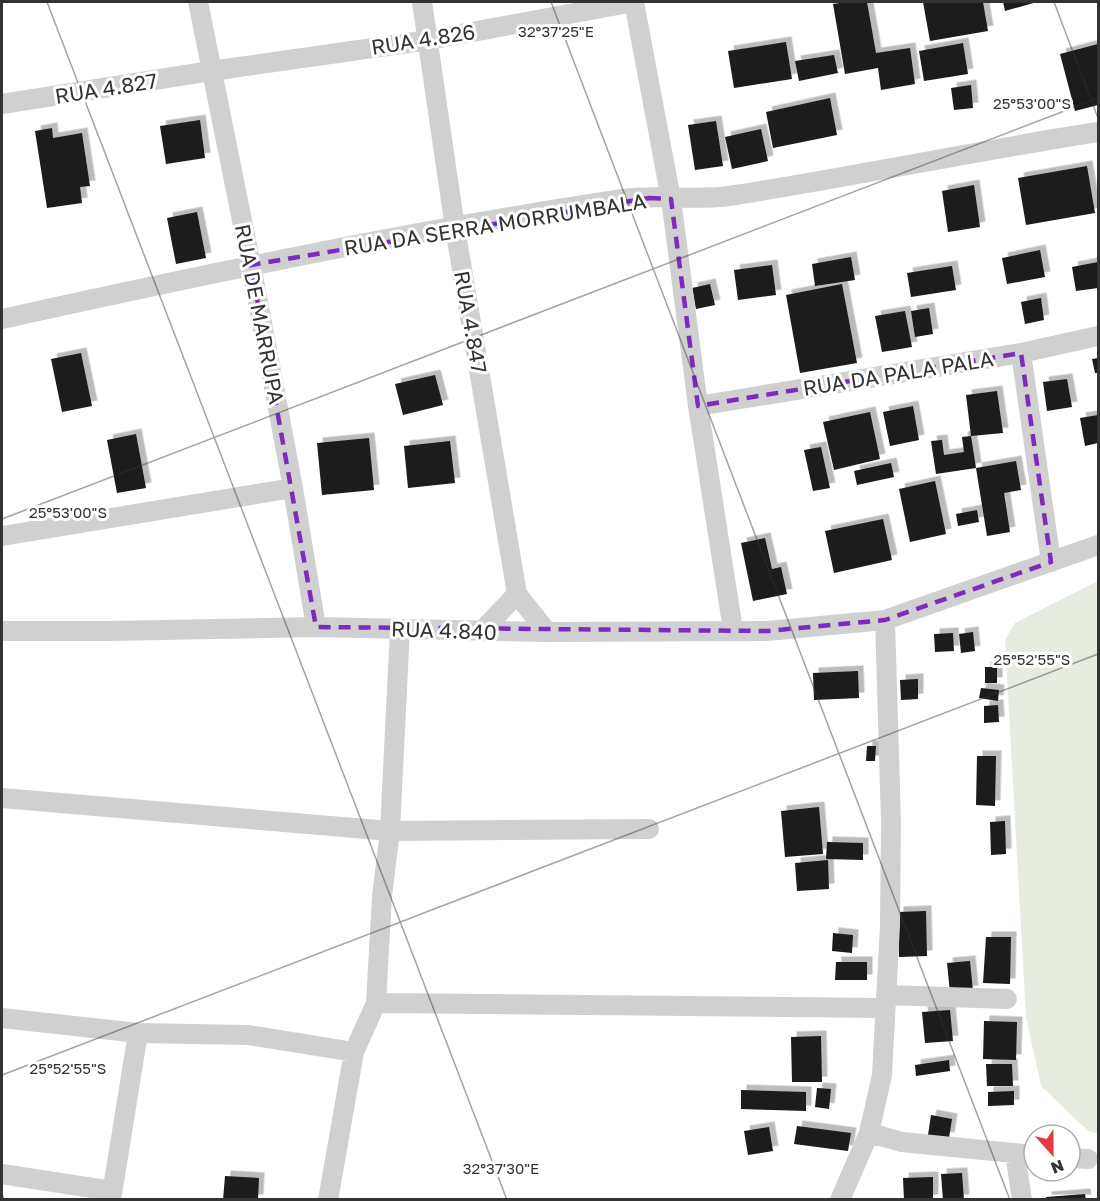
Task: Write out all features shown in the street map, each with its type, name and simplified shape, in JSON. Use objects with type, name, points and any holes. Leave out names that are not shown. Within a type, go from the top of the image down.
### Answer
[{"type":"street","name":"RUA DE MARRUPA","points":[[198,2],[251,265],[293,488],[316,627]]},
{"type":"street","name":"RUA 4.847","points":[[422,2],[454,228],[517,594],[548,632]]},
{"type":"street","name":"RUA 4.826","points":[[211,71],[429,40],[634,2]]},
{"type":"street","points":[[634,2],[671,199],[698,406],[733,630]]},
{"type":"street","name":"RUA 4.827","points":[[2,104],[211,71]]},
{"type":"street","name":"RUA DA SERRA MORRUMBALA","points":[[2,319],[251,265],[454,228],[626,199],[726,197],[1098,132]]},
{"type":"street","name":"RUA DA PALA PALA","points":[[698,406],[1021,353],[1098,336]]},
{"type":"street","points":[[1021,353],[1051,562]]},
{"type":"street","points":[[2,536],[293,488]]},
{"type":"street","name":"RUA 4.840","points":[[2,631],[316,627],[481,632],[767,631],[885,620],[1098,545]]},
{"type":"street","points":[[481,632],[517,594]]},
{"type":"street","points":[[840,1200],[870,1133],[882,1075],[890,925],[891,822],[885,620]]},
{"type":"street","points":[[328,1200],[354,1052],[376,1003],[382,896],[390,831],[400,629]]},
{"type":"street","points":[[2,798],[390,831],[649,829]]},
{"type":"street","points":[[376,1003],[1007,999]]},
{"type":"street","points":[[2,1018],[138,1033],[248,1035],[354,1052]]},
{"type":"street","points":[[2,1174],[111,1195],[138,1033]]},
{"type":"street","points":[[870,1133],[902,1142],[1022,1154]]},
{"type":"street","points":[[1022,1200],[1023,1183]]},
{"type":"highlighted area","points":[[649,198],[671,199],[698,406],[1021,353],[1051,562],[885,620],[767,631],[316,627],[251,265]]},
{"type":"shaded area","points":[[1098,581],[1098,1134],[1088,1131],[1041,1086],[1026,1017],[1005,640],[1015,623]]},
{"type":"building","points":[[867,2],[876,53],[910,48],[915,84],[881,90],[878,68],[845,74],[833,4]]},
{"type":"building","points":[[923,2],[983,2],[988,31],[930,41]]},
{"type":"building","points":[[1003,2],[1037,2],[1005,11]]},
{"type":"building","points":[[786,42],[792,79],[734,88],[728,51]]},
{"type":"building","points":[[963,43],[968,74],[924,81],[919,51]]},
{"type":"building","points":[[1098,44],[1098,105],[1075,111],[1060,54]]},
{"type":"building","points":[[834,55],[838,73],[799,81],[795,61]]},
{"type":"building","points":[[971,85],[973,108],[954,110],[951,88]]},
{"type":"building","points":[[830,98],[837,135],[773,148],[766,112]]},
{"type":"building","points":[[200,120],[205,158],[166,164],[160,126]]},
{"type":"building","points":[[716,121],[723,166],[695,170],[688,125]]},
{"type":"building","points":[[52,128],[53,138],[82,133],[90,186],[80,187],[82,203],[47,208],[35,131]]},
{"type":"building","points":[[761,129],[768,161],[732,169],[725,137]]},
{"type":"building","points":[[1087,166],[1095,213],[1026,225],[1018,178]]},
{"type":"building","points":[[974,185],[980,227],[948,232],[942,191]]},
{"type":"building","points":[[197,212],[206,258],[176,264],[167,218]]},
{"type":"building","points":[[1040,250],[1045,277],[1007,284],[1002,258]]},
{"type":"building","points":[[851,257],[855,280],[815,286],[812,264]]},
{"type":"building","points":[[1098,262],[1098,288],[1076,291],[1072,267]]},
{"type":"building","points":[[772,265],[776,295],[738,300],[734,270]]},
{"type":"building","points":[[952,266],[956,290],[911,297],[907,273]]},
{"type":"building","points":[[710,284],[715,305],[696,309],[692,288]]},
{"type":"building","points":[[842,284],[857,363],[800,373],[786,295]]},
{"type":"building","points":[[1041,298],[1044,320],[1025,324],[1021,302]]},
{"type":"building","points":[[929,308],[933,334],[915,337],[911,311]]},
{"type":"building","points":[[905,311],[912,347],[882,352],[875,316]]},
{"type":"building","points":[[81,353],[92,406],[62,412],[51,359]]},
{"type":"building","points":[[1098,358],[1098,373],[1095,373],[1092,359]]},
{"type":"building","points":[[435,375],[443,405],[403,415],[395,384]]},
{"type":"building","points":[[1067,379],[1072,407],[1047,411],[1043,382]]},
{"type":"building","points":[[997,391],[1003,433],[971,436],[966,395]]},
{"type":"building","points":[[913,406],[919,440],[890,446],[883,412]]},
{"type":"building","points":[[870,412],[880,459],[834,470],[823,422]]},
{"type":"building","points":[[1098,415],[1098,443],[1085,446],[1080,418]]},
{"type":"building","points":[[136,434],[146,488],[117,493],[107,440]]},
{"type":"building","points":[[971,436],[976,468],[936,474],[931,441],[942,440],[944,455],[964,452],[962,437]]},
{"type":"building","points":[[369,438],[374,490],[322,495],[317,443]]},
{"type":"building","points":[[450,441],[455,483],[408,488],[404,446]]},
{"type":"building","points":[[821,447],[830,488],[813,491],[804,450]]},
{"type":"building","points":[[1016,461],[1021,490],[1004,493],[1010,532],[987,536],[976,468]]},
{"type":"building","points":[[891,463],[894,477],[857,485],[854,471]]},
{"type":"building","points":[[935,481],[946,534],[910,542],[899,489]]},
{"type":"building","points":[[977,510],[979,522],[958,526],[956,514]]},
{"type":"building","points":[[883,519],[892,560],[834,573],[825,531]]},
{"type":"building","points":[[765,538],[772,569],[781,567],[787,594],[753,601],[741,543]]},
{"type":"building","points":[[973,632],[975,651],[961,653],[959,634]]},
{"type":"building","points":[[953,633],[954,651],[935,652],[934,634]]},
{"type":"building","points":[[985,667],[997,667],[997,683],[985,683]]},
{"type":"building","points":[[858,671],[859,698],[814,700],[813,673]]},
{"type":"building","points":[[918,679],[918,699],[901,700],[900,680]]},
{"type":"building","points":[[981,688],[999,690],[998,701],[979,698]]},
{"type":"building","points":[[998,705],[999,722],[984,723],[984,706]]},
{"type":"building","points":[[867,746],[876,746],[875,761],[866,761]]},
{"type":"building","points":[[977,756],[996,756],[995,806],[976,805]]},
{"type":"building","points":[[819,807],[823,854],[785,857],[781,811]]},
{"type":"building","points":[[1005,821],[1006,854],[991,855],[990,822]]},
{"type":"building","points":[[827,842],[863,843],[863,860],[826,859]]},
{"type":"building","points":[[828,860],[829,889],[797,891],[795,863]]},
{"type":"building","points":[[926,911],[927,956],[899,957],[898,912]]},
{"type":"building","points":[[833,933],[853,935],[852,953],[832,951]]},
{"type":"building","points":[[986,937],[1011,937],[1010,984],[983,983]]},
{"type":"building","points":[[970,961],[973,991],[950,993],[947,963]]},
{"type":"building","points":[[836,962],[867,962],[867,980],[835,980]]},
{"type":"building","points":[[950,1010],[953,1041],[925,1043],[922,1012]]},
{"type":"building","points":[[984,1021],[1017,1022],[1016,1060],[983,1059]]},
{"type":"building","points":[[821,1036],[822,1082],[792,1082],[791,1037]]},
{"type":"building","points":[[949,1060],[950,1071],[916,1076],[915,1065]]},
{"type":"building","points":[[986,1064],[1012,1064],[1013,1086],[987,1086]]},
{"type":"building","points":[[817,1088],[831,1089],[829,1109],[815,1107]]},
{"type":"building","points":[[741,1090],[806,1092],[806,1111],[741,1109]]},
{"type":"building","points":[[1014,1091],[1014,1105],[988,1106],[988,1092]]},
{"type":"building","points":[[931,1115],[952,1119],[949,1138],[928,1135]]},
{"type":"building","points":[[797,1126],[851,1133],[848,1151],[794,1144]]},
{"type":"building","points":[[769,1127],[773,1151],[748,1155],[744,1131]]},
{"type":"building","points":[[962,1173],[964,1200],[943,1200],[941,1174]]},
{"type":"building","points":[[225,1176],[259,1178],[258,1200],[223,1200]]},
{"type":"building","points":[[933,1177],[933,1200],[904,1200],[903,1178]]},
{"type":"building","points":[[1085,1194],[1086,1200],[1046,1200],[1046,1197]]}]
